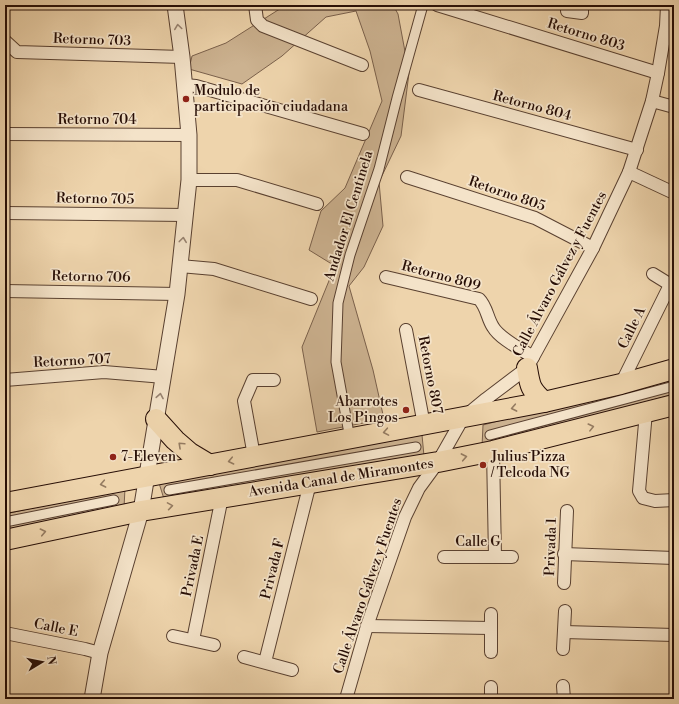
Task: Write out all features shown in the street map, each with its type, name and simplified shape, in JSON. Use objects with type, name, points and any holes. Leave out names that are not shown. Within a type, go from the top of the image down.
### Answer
[{"type":"main road","points":[[530,362],[529,383],[533,392],[544,402]]},
{"type":"main road","points":[[5,503],[544,402],[621,384],[674,369]]},
{"type":"main road","name":"Avenida Canal de Miramontes","points":[[5,540],[141,511],[438,462],[492,443],[674,405]]},
{"type":"main road","points":[[156,419],[175,440],[190,453],[210,465]]},
{"type":"street","points":[[92,699],[100,653],[141,511],[177,294],[189,180],[189,135],[185,85],[175,5]]},
{"type":"street","points":[[255,5],[257,20],[263,26],[362,65]]},
{"type":"street","name":"Andador El Centinela","points":[[350,438],[336,362],[338,303],[350,255],[380,169],[397,98],[423,5]]},
{"type":"street","name":"Retorno 803","points":[[437,5],[658,73]]},
{"type":"street","points":[[568,11],[582,14],[582,5]]},
{"type":"street","name":"Calle Álvaro Gálvez y Fuentes","points":[[346,699],[367,626],[405,517],[419,488],[438,462],[463,418],[530,362],[593,248],[629,172],[652,101],[670,26],[667,5]]},
{"type":"street","name":"Retorno 703","points":[[5,41],[18,52],[182,58]]},
{"type":"street","points":[[185,85],[196,86],[363,134]]},
{"type":"street","name":"Retorno 804","points":[[419,90],[637,150]]},
{"type":"street","points":[[652,101],[674,107]]},
{"type":"street","name":"Retorno 704","points":[[5,134],[189,135]]},
{"type":"street","points":[[629,172],[674,193]]},
{"type":"street","name":"Retorno 805","points":[[407,177],[535,218],[593,248]]},
{"type":"street","points":[[189,180],[237,180],[317,204]]},
{"type":"street","name":"Retorno 705","points":[[5,213],[186,215]]},
{"type":"street","points":[[180,266],[214,269],[311,299]]},
{"type":"street","name":"Calle A","points":[[621,384],[672,286],[652,274]]},
{"type":"street","name":"Retorno 809","points":[[386,277],[478,299],[484,304],[492,327],[530,362]]},
{"type":"street","name":"Retorno 706","points":[[5,291],[177,294]]},
{"type":"street","name":"Retorno 807","points":[[406,330],[424,425]]},
{"type":"street","name":"Retorno 707","points":[[5,380],[104,372],[164,377]]},
{"type":"street","points":[[254,456],[244,401],[254,380],[274,380]]},
{"type":"street","points":[[495,557],[492,443],[674,386]]},
{"type":"street","points":[[646,412],[640,491],[643,498],[655,501],[674,500]]},
{"type":"street","points":[[169,490],[416,447]]},
{"type":"street","name":"Privada F","points":[[265,662],[310,483]]},
{"type":"street","name":"Privada E","points":[[193,640],[222,497]]},
{"type":"street","points":[[5,522],[114,500]]},
{"type":"street","name":"Privada 1","points":[[564,583],[564,554],[567,511]]},
{"type":"street","points":[[564,554],[674,558]]},
{"type":"street","name":"Calle G","points":[[444,557],[512,557]]},
{"type":"street","points":[[563,649],[565,611]]},
{"type":"street","points":[[490,652],[491,614]]},
{"type":"street","points":[[367,626],[491,628]]},
{"type":"street","points":[[564,632],[674,635]]},
{"type":"street","name":"Calle E","points":[[5,633],[100,653]]},
{"type":"street","points":[[173,636],[214,645]]},
{"type":"street","points":[[244,657],[292,670]]},
{"type":"street","points":[[564,686],[564,699]]},
{"type":"shaded area","points":[[286,5],[393,5],[398,14],[409,73],[401,136],[379,182],[383,226],[364,267],[349,286],[373,370],[384,419],[317,432],[302,347],[335,266],[309,250],[321,211],[345,188],[382,101],[370,51],[356,11],[326,17],[282,56],[242,84],[189,69],[192,56],[226,43]]},
{"type":"shaded area","points":[[674,375],[674,394],[482,447],[483,425]]},
{"type":"shaded area","points":[[422,435],[424,456],[164,499],[159,483]]},
{"type":"shaded area","points":[[125,488],[124,508],[5,532],[5,514]]},
{"type":"place","name":"Modulo de participación ciudadana","points":[[186,99]]},
{"type":"place","name":"Abarrotes Los Pingos","points":[[406,410]]},
{"type":"place","name":"7-Eleven","points":[[113,457]]},
{"type":"place","name":"Julius Pizza / Telcoda NG","points":[[483,465]]}]
